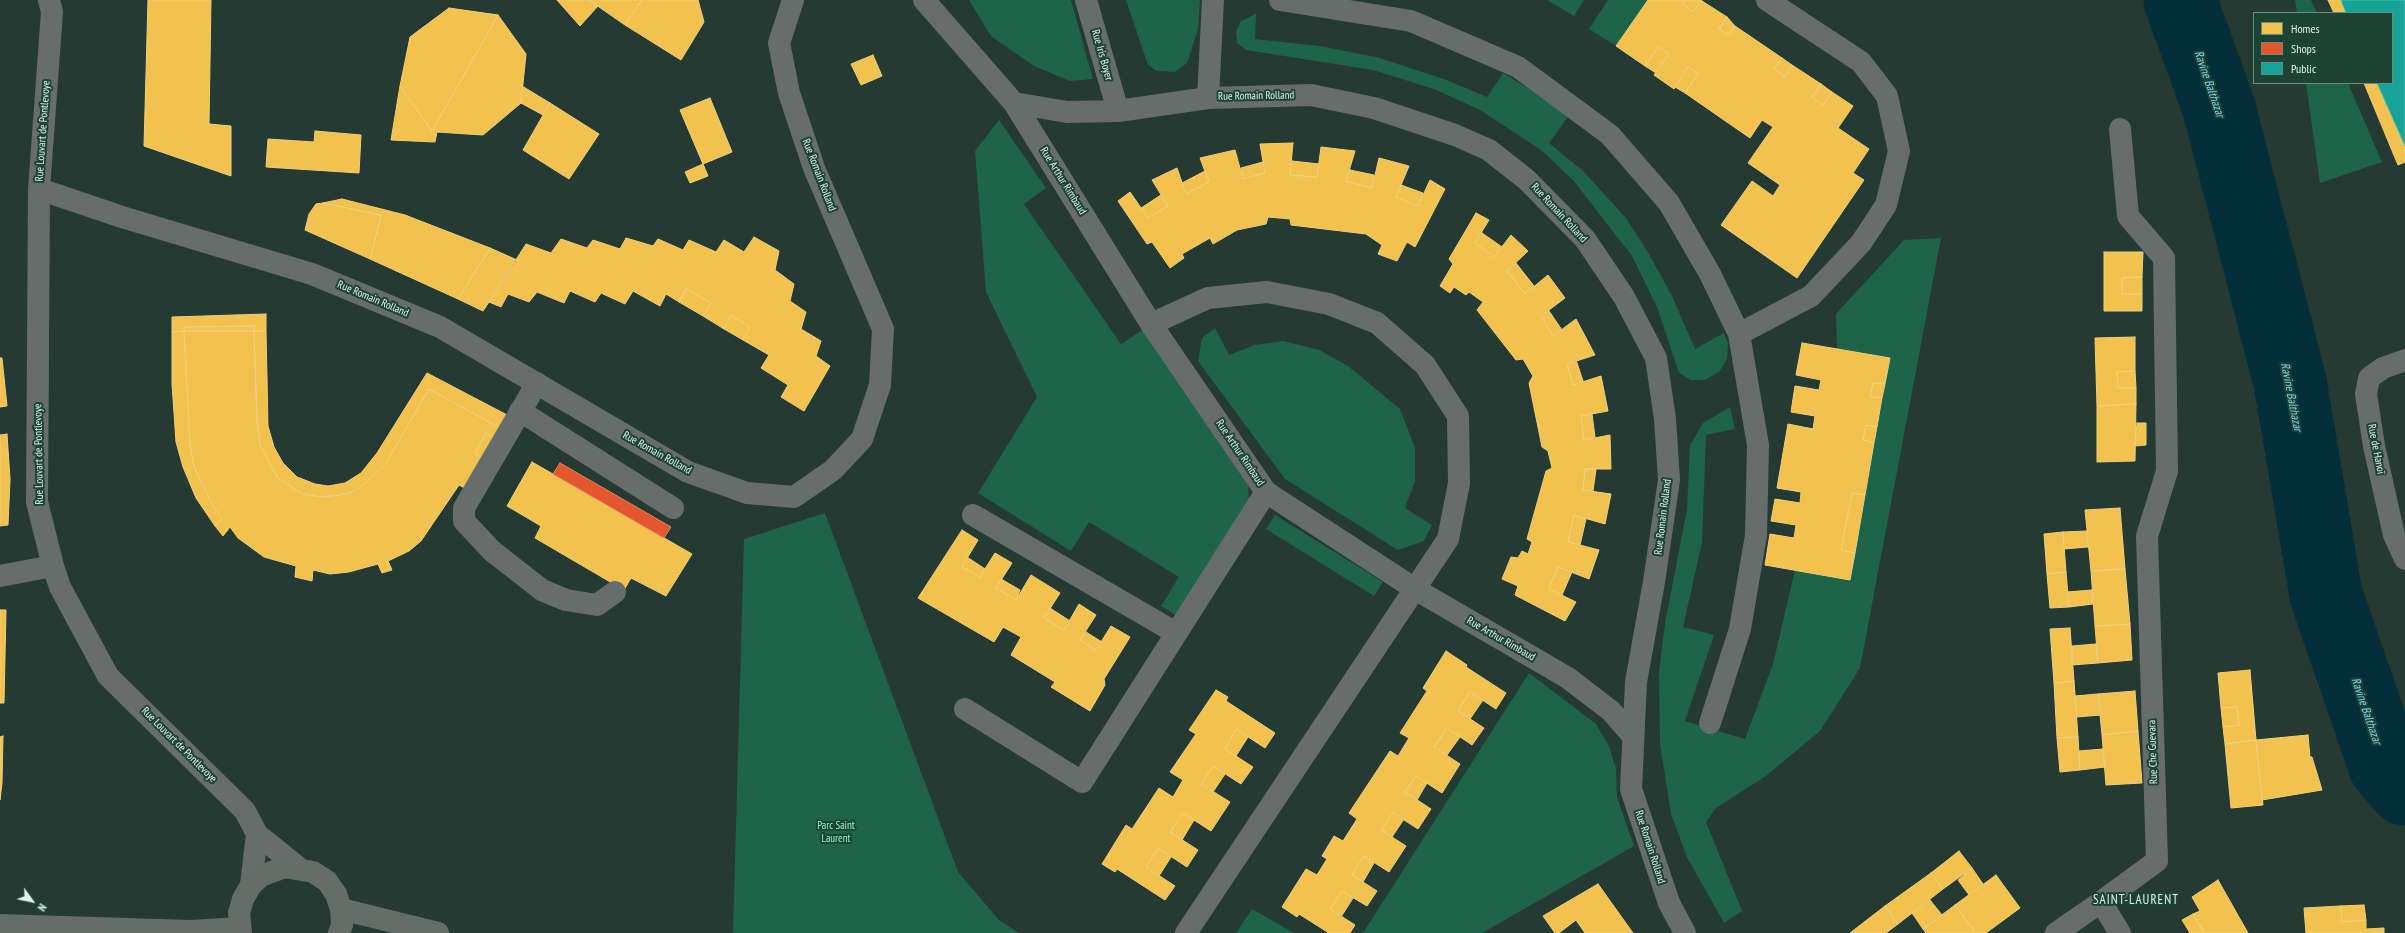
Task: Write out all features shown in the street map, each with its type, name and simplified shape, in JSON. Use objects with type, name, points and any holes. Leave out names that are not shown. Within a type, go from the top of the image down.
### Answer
[{"type":"main road","points":[[0,925],[191,931],[241,931],[239,913],[243,899],[251,886],[261,876],[272,870],[285,867],[298,868],[313,872],[326,881],[336,894],[341,909],[342,925],[339,933]]},
{"type":"main road","points":[[341,909],[438,933]]},
{"type":"street","name":"Rue Louvart de Pontlevoye","points":[[49,0],[52,12],[39,189],[37,502],[60,587],[108,676],[245,811],[258,834],[298,868]]},
{"type":"street","name":"Rue Romain Rolland","points":[[39,189],[122,217],[312,274],[440,327],[688,472],[746,493],[794,497],[833,470],[862,439],[880,385],[883,329],[814,168],[789,93],[779,43],[793,0]]},
{"type":"street","points":[[924,0],[1014,103]]},
{"type":"street","name":"Rue Iris Boyer","points":[[1086,0],[1118,111]]},
{"type":"street","points":[[1208,98],[1213,0]]},
{"type":"street","points":[[1280,0],[1411,21],[1518,67],[1610,134],[1669,203],[1710,274],[1739,334],[1758,445],[1756,535],[1740,629],[1710,722]]},
{"type":"street","points":[[1739,334],[1811,296],[1860,243],[1886,206],[1899,151],[1887,96],[1861,62],[1767,0]]},
{"type":"street","name":"Rue Romain Rolland","points":[[1014,103],[1067,112],[1118,111],[1208,98],[1311,95],[1374,108],[1455,135],[1489,150],[1527,180],[1585,239],[1624,297],[1656,358],[1666,419],[1669,480],[1654,582],[1636,682],[1632,735],[1631,789],[1669,904],[1685,933]]},
{"type":"street","name":"Rue Arthur Rimbaud","points":[[1014,103],[1151,324],[1266,492],[1415,589],[1568,678],[1611,711],[1632,735]]},
{"type":"street","name":"Rue Che Guevara","points":[[2101,902],[2156,861],[2147,536],[2167,471],[2164,258],[2128,216],[2120,129]]},
{"type":"street","points":[[1151,324],[1208,298],[1267,292],[1329,304],[1377,323],[1425,365],[1458,416],[1459,484],[1448,539],[1186,933]]},
{"type":"street","name":"Rue de Hanoï","points":[[2405,360],[2383,368],[2369,378],[2366,394],[2374,446],[2394,535],[2405,559]]},
{"type":"street","points":[[537,383],[464,508],[464,521],[492,551],[542,590],[566,600],[597,606],[614,592]]},
{"type":"street","points":[[520,411],[673,508]]},
{"type":"street","points":[[965,709],[1082,782],[1266,492]]},
{"type":"street","points":[[973,515],[1176,632]]},
{"type":"street","points":[[0,576],[54,566]]},
{"type":"street","points":[[251,886],[258,834]]},
{"type":"street","points":[[2056,933],[2101,902],[2120,933]]},
{"type":"green space","points":[[969,0],[1071,0],[1093,79],[1070,81],[1034,66],[991,36]]},
{"type":"green space","points":[[1126,0],[1200,0],[1198,29],[1187,63],[1175,72],[1157,71],[1148,65]]},
{"type":"green space","points":[[1547,0],[1584,0],[1574,16]]},
{"type":"green space","points":[[1608,0],[1648,0],[1616,46],[1589,29]]},
{"type":"green space","points":[[2295,0],[2311,0],[2317,12],[2297,12]]},
{"type":"green space","points":[[1256,14],[1255,39],[1319,46],[1376,57],[1444,79],[1487,97],[1503,73],[1570,114],[1549,143],[1583,171],[1626,218],[1649,254],[1672,296],[1695,349],[1724,333],[1728,344],[1727,359],[1719,372],[1705,380],[1691,380],[1679,373],[1657,307],[1632,256],[1573,180],[1541,150],[1480,110],[1434,89],[1373,70],[1246,50],[1237,43],[1236,32],[1241,21]]},
{"type":"green space","points":[[2306,84],[2348,84],[2382,162],[2320,183]]},
{"type":"green space","points":[[999,120],[1046,188],[1024,204],[1121,344],[1143,330],[1248,482],[1249,499],[1177,616],[1161,606],[1179,577],[1089,522],[1071,551],[978,493],[1037,397],[986,292],[975,151]]},
{"type":"green space","points":[[1941,238],[1860,668],[1820,731],[1766,776],[1716,808],[1706,822],[1742,911],[1724,923],[1687,857],[1671,814],[1660,744],[1659,672],[1665,623],[1687,510],[1690,445],[1703,423],[1730,407],[1735,429],[1706,435],[1702,542],[1683,627],[1714,635],[1685,721],[1745,739],[1773,664],[1795,570],[1850,580],[1890,358],[1837,349],[1836,314],[1904,240]]},
{"type":"green space","points":[[1215,328],[1229,355],[1255,345],[1283,341],[1319,350],[1348,366],[1400,409],[1415,448],[1415,481],[1405,508],[1432,525],[1424,541],[1398,550],[1285,479],[1198,361],[1202,338]]},
{"type":"green space","name":"Parc Saint Laurent","points":[[825,513],[958,872],[999,920],[1019,933],[733,933],[744,539]]},
{"type":"green space","points":[[1275,515],[1383,582],[1374,596],[1266,529]]},
{"type":"green space","points":[[1529,673],[1596,724],[1609,746],[1616,769],[1617,797],[1634,846],[1482,933],[1363,933]]},
{"type":"green space","points":[[1252,909],[1294,933],[1236,933]]},
{"type":"building: Homes","points":[[148,0],[211,0],[209,124],[231,126],[231,176],[144,146]]},
{"type":"building: Homes","points":[[557,0],[589,0],[598,6],[580,26]]},
{"type":"building: Homes","points":[[589,0],[642,0],[625,25]]},
{"type":"building: Homes","points":[[642,0],[698,0],[704,22],[681,60],[625,25]]},
{"type":"building: Homes","points":[[1648,0],[1684,0],[1682,3],[1693,12],[1702,1],[1727,17],[1719,29],[1729,35],[1735,26],[1782,58],[1774,69],[1785,77],[1792,65],[1821,84],[1812,97],[1823,105],[1832,92],[1853,106],[1838,128],[1869,149],[1853,173],[1864,180],[1797,278],[1721,225],[1752,181],[1773,196],[1780,185],[1748,163],[1773,127],[1762,120],[1750,138],[1685,93],[1698,74],[1688,67],[1674,89],[1654,75],[1669,54],[1658,47],[1645,66],[1616,46]]},
{"type":"building: Homes","points":[[1684,0],[1702,1],[1693,12],[1682,3]]},
{"type":"building: Homes","points":[[2328,0],[2341,0],[2346,12],[2334,12]]},
{"type":"building: Homes","points":[[449,8],[498,15],[432,131],[400,86],[410,37]]},
{"type":"building: Homes","points":[[498,15],[526,54],[521,103],[483,135],[437,132],[435,142],[391,140],[400,86],[432,131]]},
{"type":"building: Homes","points":[[1727,17],[1735,26],[1729,35],[1719,29]]},
{"type":"building: Homes","points":[[1658,47],[1669,54],[1656,73],[1645,66]]},
{"type":"building: Homes","points":[[873,55],[882,76],[861,85],[851,64]]},
{"type":"building: Homes","points":[[1782,58],[1792,65],[1785,77],[1774,69]]},
{"type":"building: Homes","points":[[1688,67],[1698,74],[1685,93],[1675,87]]},
{"type":"building: Homes","points":[[1821,84],[1832,92],[1823,105],[1812,97]]},
{"type":"building: Homes","points":[[2364,84],[2377,84],[2405,146],[2405,162],[2398,165]]},
{"type":"building: Homes","points":[[522,86],[550,103],[543,115],[521,103]]},
{"type":"building: Homes","points":[[710,98],[732,152],[703,164],[680,110]]},
{"type":"building: Homes","points":[[550,103],[599,134],[569,179],[523,150]]},
{"type":"building: Homes","points":[[315,131],[361,135],[359,173],[266,167],[268,139],[314,142]]},
{"type":"building: Homes","points":[[1293,143],[1290,175],[1317,177],[1321,147],[1355,151],[1346,181],[1372,188],[1379,158],[1409,166],[1396,197],[1418,206],[1430,180],[1445,189],[1415,247],[1407,242],[1397,261],[1378,254],[1382,245],[1366,234],[1291,225],[1290,219],[1268,217],[1266,224],[1237,230],[1213,244],[1210,238],[1182,254],[1184,258],[1170,268],[1152,242],[1147,244],[1118,201],[1130,192],[1148,218],[1168,206],[1152,180],[1177,168],[1186,194],[1209,182],[1200,158],[1235,150],[1243,179],[1265,173],[1260,144]]},
{"type":"building: Homes","points":[[1292,161],[1319,164],[1317,177],[1290,175]]},
{"type":"building: Homes","points":[[1263,162],[1265,173],[1243,179],[1241,168]]},
{"type":"building: Homes","points":[[703,164],[708,176],[690,183],[685,172]]},
{"type":"building: Homes","points":[[1350,170],[1374,175],[1372,188],[1346,181]]},
{"type":"building: Homes","points":[[1205,171],[1209,182],[1186,194],[1182,183]]},
{"type":"building: Homes","points":[[1401,185],[1423,193],[1418,206],[1396,197]]},
{"type":"building: Homes","points":[[1161,195],[1168,206],[1148,218],[1141,208]]},
{"type":"building: Homes","points":[[342,199],[405,215],[490,248],[458,299],[370,259],[381,215],[323,203]]},
{"type":"building: Homes","points":[[323,203],[381,215],[370,259],[305,230],[309,214],[316,204]]},
{"type":"building: Homes","points":[[1476,213],[1489,220],[1475,243],[1494,257],[1511,235],[1528,251],[1507,271],[1525,294],[1548,275],[1565,298],[1541,316],[1553,336],[1576,319],[1595,355],[1567,364],[1573,385],[1601,376],[1608,411],[1581,416],[1584,440],[1610,435],[1611,469],[1585,469],[1583,490],[1611,494],[1605,524],[1574,515],[1568,542],[1599,550],[1589,579],[1558,567],[1549,589],[1576,602],[1565,621],[1515,595],[1518,586],[1502,579],[1511,557],[1518,558],[1522,551],[1528,554],[1532,542],[1527,539],[1546,471],[1552,468],[1548,451],[1542,447],[1529,383],[1533,376],[1523,359],[1516,360],[1477,310],[1483,302],[1469,292],[1466,295],[1454,287],[1450,293],[1440,286],[1453,264],[1449,259]]},
{"type":"building: Homes","points":[[1482,233],[1502,247],[1494,257],[1475,243]]},
{"type":"building: Homes","points":[[754,237],[779,251],[775,270],[794,284],[790,301],[806,312],[801,329],[821,341],[816,356],[830,366],[804,411],[781,397],[788,385],[761,368],[769,355],[743,340],[750,327],[731,315],[724,329],[703,316],[711,303],[686,289],[679,302],[666,294],[660,306],[633,291],[625,304],[601,293],[595,302],[570,291],[564,303],[537,292],[529,302],[508,294],[501,307],[489,302],[526,244],[551,253],[561,239],[587,248],[593,240],[620,249],[626,238],[653,246],[658,239],[683,250],[689,240],[716,252],[724,240],[744,252]]},
{"type":"building: Homes","points":[[490,248],[517,260],[483,311],[458,299]]},
{"type":"building: Homes","points":[[2104,252],[2143,252],[2142,277],[2122,278],[2122,294],[2142,294],[2142,311],[2104,311]]},
{"type":"building: Homes","points":[[1516,263],[1534,286],[1525,294],[1507,271]]},
{"type":"building: Homes","points":[[2142,277],[2142,294],[2122,294],[2122,278]]},
{"type":"building: Homes","points":[[686,289],[711,303],[703,316],[679,302]]},
{"type":"building: Homes","points":[[1549,311],[1562,330],[1553,336],[1541,316]]},
{"type":"building: Homes","points":[[266,314],[266,331],[254,331],[254,326],[184,327],[184,331],[172,332],[172,317]]},
{"type":"building: Homes","points":[[731,315],[750,327],[743,340],[724,329]]},
{"type":"building: Homes","points":[[254,326],[254,331],[184,331],[184,327]]},
{"type":"building: Homes","points":[[184,331],[190,443],[194,467],[214,508],[222,518],[215,526],[196,498],[183,467],[176,442],[172,384],[172,332]]},
{"type":"building: Homes","points":[[184,331],[254,331],[257,421],[260,445],[277,477],[302,494],[322,497],[340,495],[355,491],[370,479],[386,463],[429,389],[502,429],[496,439],[486,433],[475,454],[485,460],[468,490],[459,485],[421,541],[409,551],[388,561],[392,570],[382,573],[378,564],[349,572],[330,574],[313,570],[312,581],[295,577],[296,566],[264,557],[238,538],[230,527],[223,536],[215,526],[222,518],[214,508],[194,467],[190,443]]},
{"type":"building: Homes","points":[[254,331],[266,331],[268,426],[274,447],[283,463],[297,477],[315,484],[328,486],[345,483],[361,473],[377,453],[427,373],[509,416],[502,429],[429,389],[386,463],[370,479],[355,491],[340,495],[322,497],[302,494],[277,477],[260,445],[257,421]]},
{"type":"building: Homes","points":[[2135,337],[2135,371],[2117,372],[2118,388],[2136,388],[2136,404],[2097,406],[2095,338]]},
{"type":"building: Homes","points":[[1802,343],[1890,358],[1885,384],[1873,383],[1870,397],[1882,398],[1877,427],[1866,425],[1863,440],[1874,443],[1865,495],[1852,493],[1841,550],[1855,553],[1850,580],[1765,565],[1770,534],[1794,538],[1796,525],[1771,521],[1775,499],[1800,503],[1801,492],[1777,488],[1788,424],[1813,429],[1815,416],[1791,412],[1795,386],[1819,390],[1821,380],[1796,375]]},
{"type":"building: Homes","points":[[0,358],[2,358],[7,406],[0,407]]},
{"type":"building: Homes","points":[[1576,360],[1583,381],[1573,385],[1567,364]]},
{"type":"building: Homes","points":[[2135,371],[2136,388],[2118,388],[2117,372]]},
{"type":"building: Homes","points":[[1873,383],[1885,384],[1882,398],[1870,397]]},
{"type":"building: Homes","points":[[2136,404],[2135,461],[2097,462],[2097,406]]},
{"type":"building: Homes","points":[[1592,414],[1595,437],[1584,440],[1581,416]]},
{"type":"building: Homes","points":[[2137,423],[2146,423],[2146,445],[2135,446]]},
{"type":"building: Homes","points":[[1866,425],[1877,427],[1874,443],[1863,440]]},
{"type":"building: Homes","points":[[486,433],[496,439],[485,460],[475,454]]},
{"type":"building: Homes","points":[[7,434],[10,479],[8,525],[0,526],[0,435]]},
{"type":"building: Homes","points":[[532,462],[692,554],[666,596],[631,578],[624,590],[535,538],[541,526],[507,506]]},
{"type":"building: Homes","points":[[1585,469],[1596,469],[1593,491],[1583,490]]},
{"type":"building: Homes","points":[[1852,493],[1865,495],[1855,553],[1841,550]]},
{"type":"building: Homes","points":[[2120,508],[2125,569],[2091,571],[2085,510]]},
{"type":"building: Homes","points":[[1574,515],[1586,519],[1580,545],[1568,542]]},
{"type":"building: Homes","points":[[962,530],[978,540],[962,567],[980,577],[995,553],[1012,563],[996,588],[1016,600],[1031,575],[1060,593],[1044,618],[1064,630],[1079,604],[1096,615],[1080,640],[1096,650],[1111,626],[1130,637],[1104,679],[1105,685],[1090,711],[1051,687],[1055,682],[1011,655],[1021,637],[1003,627],[994,642],[918,598]]},
{"type":"building: Homes","points":[[2087,531],[2088,547],[2064,549],[2063,532]]},
{"type":"building: Homes","points":[[2063,532],[2066,572],[2047,574],[2044,534]]},
{"type":"building: Homes","points":[[967,557],[985,569],[980,577],[962,567]]},
{"type":"building: Homes","points":[[1558,567],[1572,572],[1562,595],[1549,589]]},
{"type":"building: Homes","points":[[2125,569],[2130,624],[2095,626],[2091,571]]},
{"type":"building: Homes","points":[[2066,572],[2069,607],[2050,608],[2047,574]]},
{"type":"building: Homes","points":[[1001,579],[1020,590],[1016,600],[996,588]]},
{"type":"building: Homes","points":[[2092,590],[2093,604],[2069,607],[2067,592]]},
{"type":"building: Homes","points":[[1050,608],[1070,621],[1064,630],[1044,618]]},
{"type":"building: Homes","points":[[0,610],[6,610],[4,703],[0,703]]},
{"type":"building: Homes","points":[[2130,624],[2132,660],[2098,663],[2095,626]]},
{"type":"building: Homes","points":[[2070,628],[2074,681],[2054,683],[2050,629]]},
{"type":"building: Homes","points":[[1086,632],[1102,642],[1096,650],[1080,640]]},
{"type":"building: Homes","points":[[2096,644],[2098,663],[2072,665],[2072,646]]},
{"type":"building: Homes","points":[[1446,651],[1467,665],[1466,667],[1506,693],[1496,709],[1470,692],[1458,711],[1484,728],[1472,745],[1447,728],[1434,747],[1460,764],[1442,793],[1416,776],[1405,792],[1431,809],[1418,829],[1393,813],[1381,830],[1406,846],[1389,872],[1364,856],[1352,875],[1377,891],[1367,906],[1342,891],[1330,909],[1355,925],[1350,933],[1329,933],[1299,914],[1297,917],[1282,907],[1306,869],[1317,875],[1327,859],[1322,856],[1334,836],[1343,841],[1357,819],[1349,813],[1390,751],[1398,756],[1409,738],[1400,733],[1427,691],[1423,688]]},
{"type":"building: Homes","points":[[2250,670],[2256,740],[2225,744],[2223,727],[2239,725],[2237,707],[2221,708],[2218,673]]},
{"type":"building: Homes","points":[[2074,681],[2078,737],[2057,738],[2054,683]]},
{"type":"building: Homes","points":[[1216,690],[1228,697],[1226,701],[1275,733],[1265,748],[1236,729],[1225,749],[1253,767],[1241,784],[1213,766],[1201,784],[1230,802],[1211,831],[1183,813],[1170,832],[1198,850],[1187,867],[1158,848],[1146,867],[1175,886],[1165,900],[1117,869],[1115,872],[1102,864],[1126,825],[1132,829],[1159,788],[1173,797],[1183,780],[1170,772],[1196,734],[1189,730]]},
{"type":"building: Homes","points":[[2135,691],[2138,731],[2102,735],[2098,694]]},
{"type":"building: Homes","points":[[1470,692],[1483,700],[1470,719],[1458,711]]},
{"type":"building: Homes","points":[[2098,694],[2101,715],[2076,717],[2075,696]]},
{"type":"building: Homes","points":[[2237,707],[2239,725],[2223,727],[2221,708]]},
{"type":"building: Homes","points":[[1447,728],[1460,737],[1447,755],[1434,747]]},
{"type":"building: Homes","points":[[1236,729],[1248,737],[1236,756],[1225,749]]},
{"type":"building: Homes","points":[[2138,731],[2142,783],[2106,785],[2102,735]]},
{"type":"building: Homes","points":[[2308,735],[2310,757],[2312,757],[2322,790],[2262,800],[2256,740]]},
{"type":"building: Homes","points":[[3,736],[2,783],[0,800],[0,737]]},
{"type":"building: Homes","points":[[2078,737],[2080,770],[2060,772],[2057,738]]},
{"type":"building: Homes","points":[[2256,740],[2263,805],[2231,808],[2225,744]]},
{"type":"building: Homes","points":[[2103,749],[2105,767],[2080,770],[2079,751]]},
{"type":"building: Homes","points":[[1213,766],[1225,774],[1213,792],[1201,784]]},
{"type":"building: Homes","points":[[1416,776],[1427,783],[1417,800],[1405,792]]},
{"type":"building: Homes","points":[[1183,813],[1194,820],[1182,840],[1170,832]]},
{"type":"building: Homes","points":[[1393,813],[1404,819],[1392,837],[1381,830]]},
{"type":"building: Homes","points":[[1158,848],[1171,857],[1159,876],[1146,867]]},
{"type":"building: Homes","points":[[1959,851],[1972,868],[1943,889],[1931,873]]},
{"type":"building: Homes","points":[[1364,856],[1374,863],[1363,882],[1352,875]]},
{"type":"building: Homes","points":[[1972,868],[1983,884],[1969,895],[1958,880]]},
{"type":"building: Homes","points":[[1931,873],[1943,889],[1898,924],[1885,906]]},
{"type":"building: Homes","points":[[1996,875],[2020,908],[1986,933],[1976,933],[1955,905]]},
{"type":"building: Homes","points":[[2218,880],[2248,933],[2204,933],[2193,914],[2200,911],[2192,897]]},
{"type":"building: Homes","points":[[1598,884],[1633,933],[1585,933],[1576,920],[1559,933],[1555,933],[1543,916]]},
{"type":"building: Homes","points":[[1342,891],[1353,898],[1341,917],[1330,909]]},
{"type":"building: Homes","points":[[1930,900],[1942,915],[1923,929],[1912,913]]},
{"type":"building: Homes","points":[[1955,905],[1976,933],[1926,933],[1923,929]]},
{"type":"building: Homes","points":[[2364,905],[2366,920],[2342,922],[2341,906]]},
{"type":"building: Homes","points":[[1885,906],[1898,924],[1886,933],[1850,933]]},
{"type":"building: Homes","points":[[2341,906],[2342,922],[2366,920],[2366,929],[2384,928],[2384,933],[2306,933],[2304,908]]},
{"type":"building: Homes","points":[[2193,914],[2204,933],[2190,933],[2182,920]]},
{"type":"building: Shops","points":[[560,463],[671,527],[664,538],[553,474]]},
{"type":"building: Public","points":[[2341,0],[2405,0],[2405,146],[2377,84],[2393,84],[2393,12],[2346,12]]},
{"type":"waterway","name":"Ravine Balthazar","points":[[2180,0],[2219,108],[2290,382],[2326,595],[2385,766],[2405,789]]},
{"type":"district","name":"SAINT-LAURENT","points":[[2136,900]]}]
